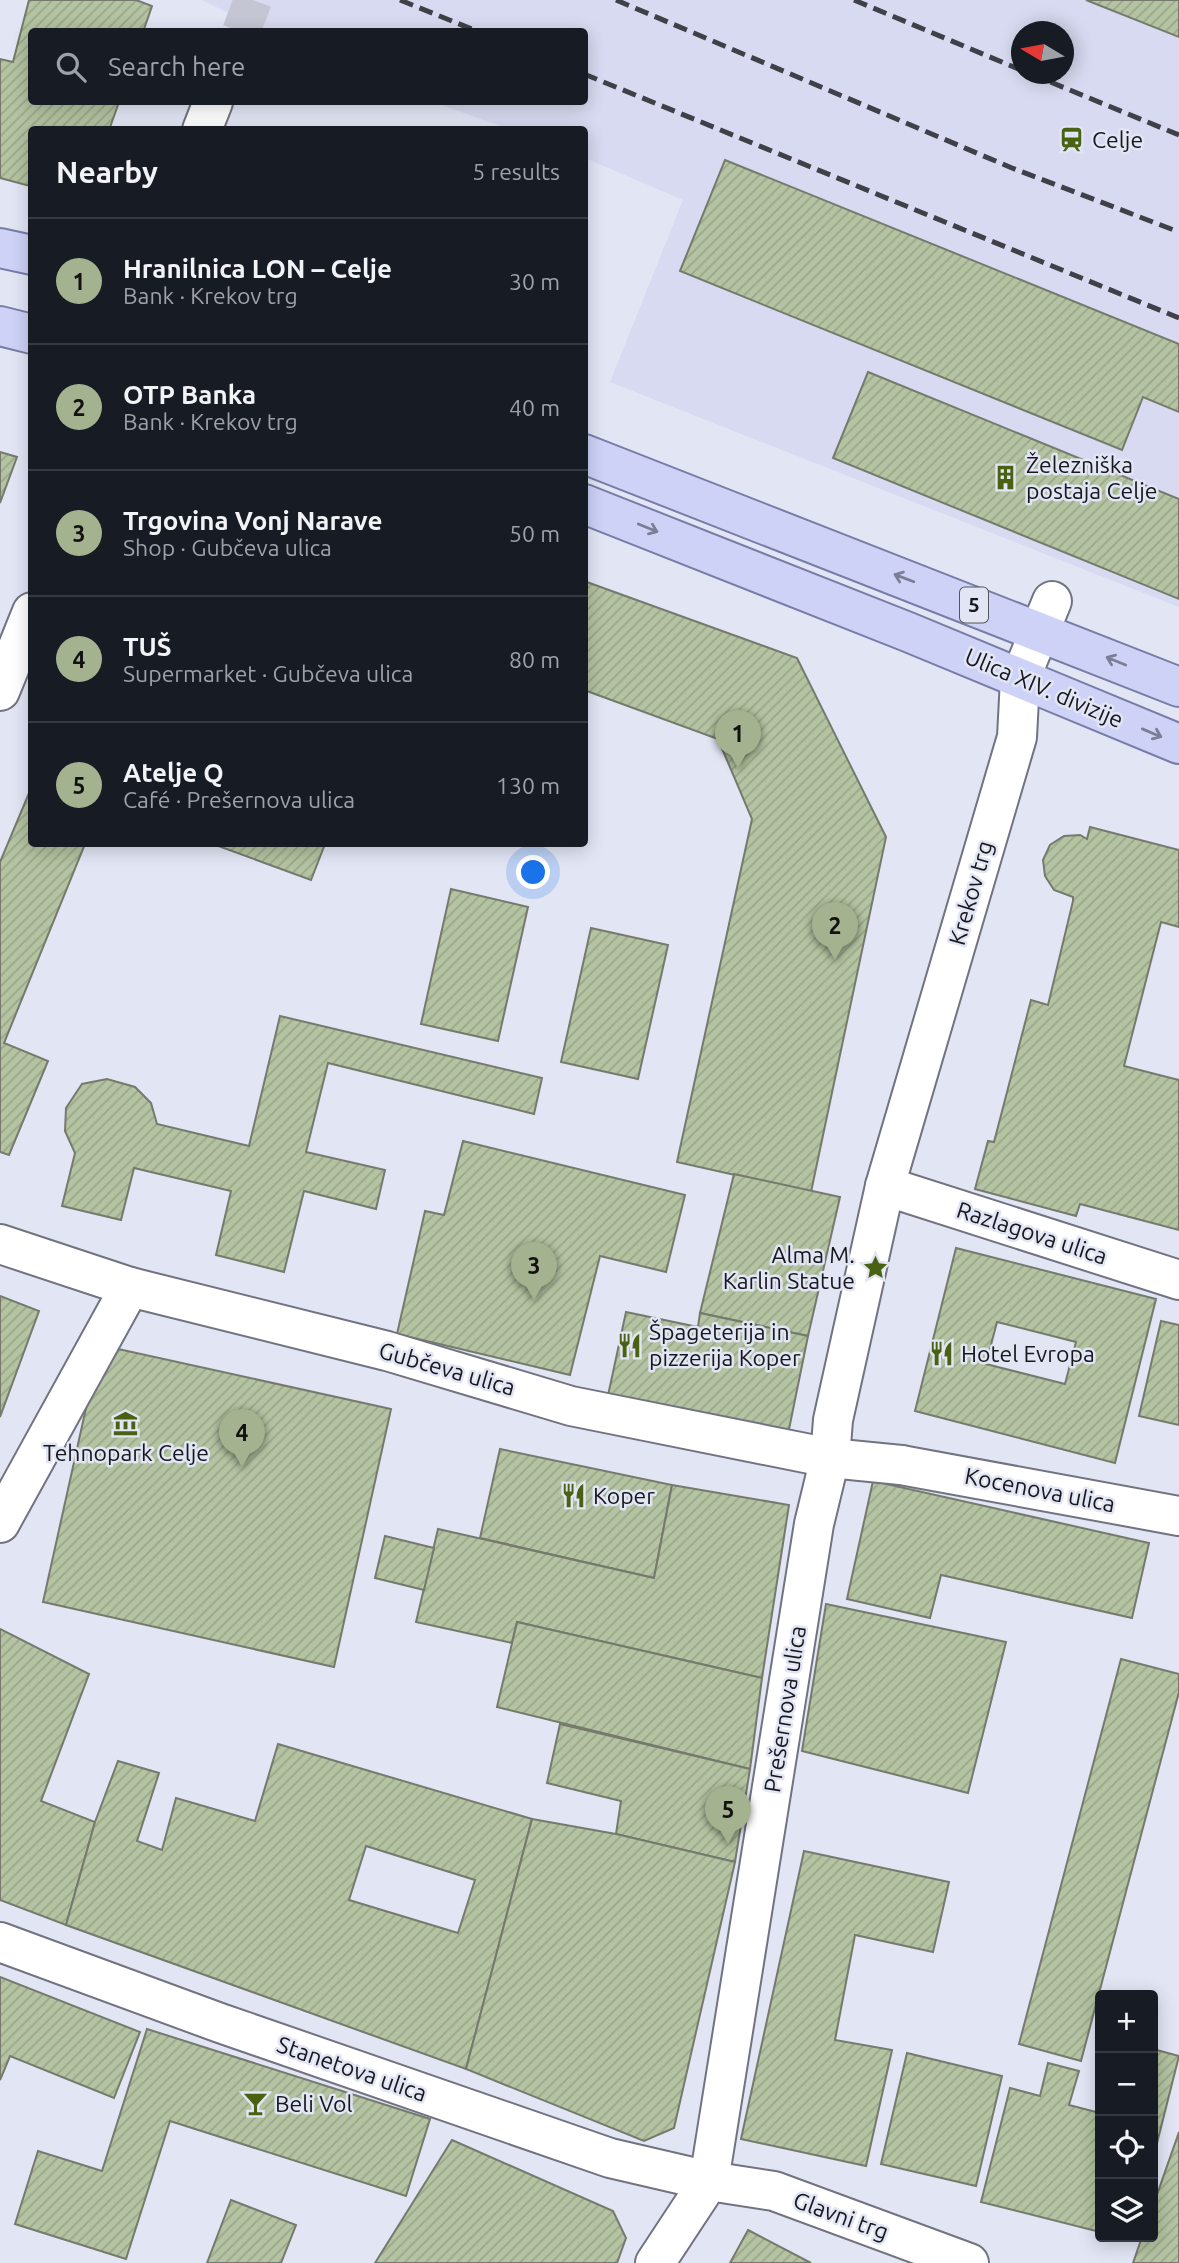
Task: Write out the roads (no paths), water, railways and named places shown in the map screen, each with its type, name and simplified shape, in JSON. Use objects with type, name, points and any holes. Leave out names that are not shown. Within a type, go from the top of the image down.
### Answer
[{"type":"main road","points":[[0,248],[28,254]]},
{"type":"main road","points":[[0,326],[28,333]]},
{"type":"main road","name":"5","points":[[588,456],[769,524],[1045,616],[1179,687]]},
{"type":"main road","name":"Ulica XIV. divizije","points":[[588,505],[1179,744]]},
{"type":"street","points":[[204,126],[212,105]]},
{"type":"street","name":"Krekov trg","points":[[885,1186],[1017,737],[1020,678],[1045,616]]},
{"type":"street","points":[[0,691],[28,622]]},
{"type":"street","name":"Razlagova ulica","points":[[885,1186],[1179,1280]]},
{"type":"street","name":"Prešernova ulica","points":[[656,2263],[709,2181],[814,1524],[885,1186]]},
{"type":"street","name":"Gubčeva ulica","points":[[0,1244],[130,1287],[387,1351],[571,1406],[830,1458],[901,1465]]},
{"type":"street","points":[[0,1523],[130,1287]]},
{"type":"street","name":"Kocenova ulica","points":[[901,1465],[1179,1516]]},
{"type":"street","name":"Stanetova ulica","points":[[0,1942],[220,2023],[610,2158],[709,2181]]},
{"type":"street","name":"Glavni trg","points":[[709,2181],[774,2191],[969,2263]]},
{"type":"tunnel","points":[[242,28],[253,0]]},
{"type":"railway","points":[[400,0],[469,28]]},
{"type":"railway","points":[[616,0],[1012,168],[1179,232]]},
{"type":"railway","points":[[854,0],[1011,66]]},
{"type":"railway","points":[[588,76],[1179,318]]},
{"type":"railway","points":[[1055,84],[1179,135]]},
{"type":"place","name":"Celje","points":[[1072,140]]},
{"type":"place","name":"Železniška postaja Celje","points":[[1006,478]]},
{"type":"place","name":"Hranilnica LON – Celje","points":[[738,768]]},
{"type":"place","name":"OTP Banka","points":[[835,960]]},
{"type":"place","name":"Alma M. Karlin Statue","points":[[875,1268]]},
{"type":"place","name":"Trgovina Vonj Narave","points":[[534,1300]]},
{"type":"place","name":"Špageterija in pizzerija Koper","points":[[629,1345]]},
{"type":"place","name":"Hotel Evropa","points":[[941,1354]]},
{"type":"place","name":"Tehnopark Celje","points":[[126,1423]]},
{"type":"place","name":"TUŠ","points":[[242,1467]]},
{"type":"place","name":"Koper","points":[[573,1496]]},
{"type":"place","name":"Atelje Q","points":[[728,1844]]},
{"type":"place","name":"Beli Vol","points":[[255,2104]]}]
